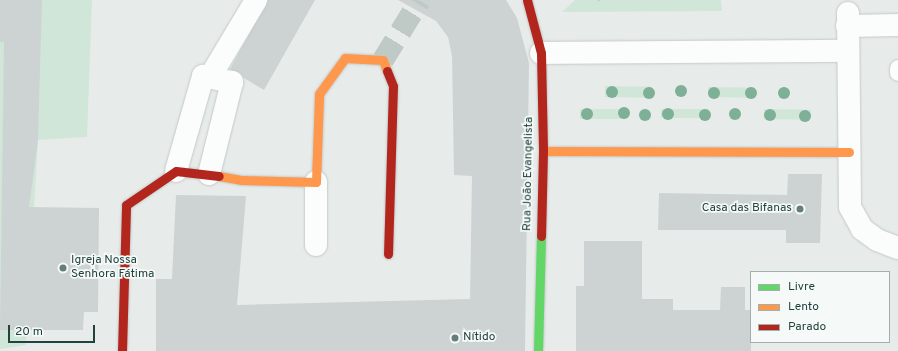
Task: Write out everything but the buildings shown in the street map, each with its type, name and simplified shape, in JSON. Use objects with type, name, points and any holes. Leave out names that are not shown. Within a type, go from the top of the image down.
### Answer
[{"type":"street","points":[[210,77],[256,0]]},
{"type":"street","name":"Rua João Evangelista","points":[[527,0],[541,53],[543,151],[538,351]]},
{"type":"street","points":[[898,25],[848,19],[846,51],[850,207],[862,229],[877,240],[898,248]]},
{"type":"street","points":[[541,53],[846,51]]},
{"type":"street","points":[[316,245],[316,182],[319,94],[345,58],[383,60],[393,86],[388,254]]},
{"type":"street","points":[[176,171],[202,76],[232,82],[209,174]]},
{"type":"street","points":[[543,151],[849,152]]},
{"type":"street","points":[[122,351],[126,205],[176,171],[209,174],[241,180],[316,182]]},
{"type":"green space","points":[[0,0],[92,0],[87,137],[38,140],[26,345],[0,349]]},
{"type":"green space","points":[[575,0],[721,0],[722,11],[562,12]]},
{"type":"green space","points":[[605,86],[652,87],[652,98],[605,97]]},
{"type":"green space","points":[[708,87],[755,88],[755,98],[708,97]]},
{"type":"green space","points":[[580,109],[626,109],[626,119],[580,119]]},
{"type":"green space","points":[[661,109],[708,109],[708,118],[661,118]]},
{"type":"green space","points":[[764,109],[811,110],[811,120],[764,119]]},
{"type":"tunnel","points":[[383,60],[420,0]]},
{"type":"traffic: fast","points":[[538,351],[541,236]]},
{"type":"traffic: slow","points":[[219,176],[241,180],[316,182],[319,94],[345,58],[383,60],[387,71]]},
{"type":"traffic: slow","points":[[543,151],[849,152]]},
{"type":"traffic: jam","points":[[527,0],[541,53],[543,151],[541,236]]},
{"type":"traffic: jam","points":[[387,71],[393,86],[388,254]]},
{"type":"traffic: jam","points":[[122,351],[126,205],[176,171],[219,176]]},
{"type":"place","name":"Casa das Bifanas","points":[[800,209]]},
{"type":"place","name":"Igreja Nossa Senhora Fátima","points":[[63,268]]},
{"type":"place","name":"Nítido","points":[[455,338]]}]
